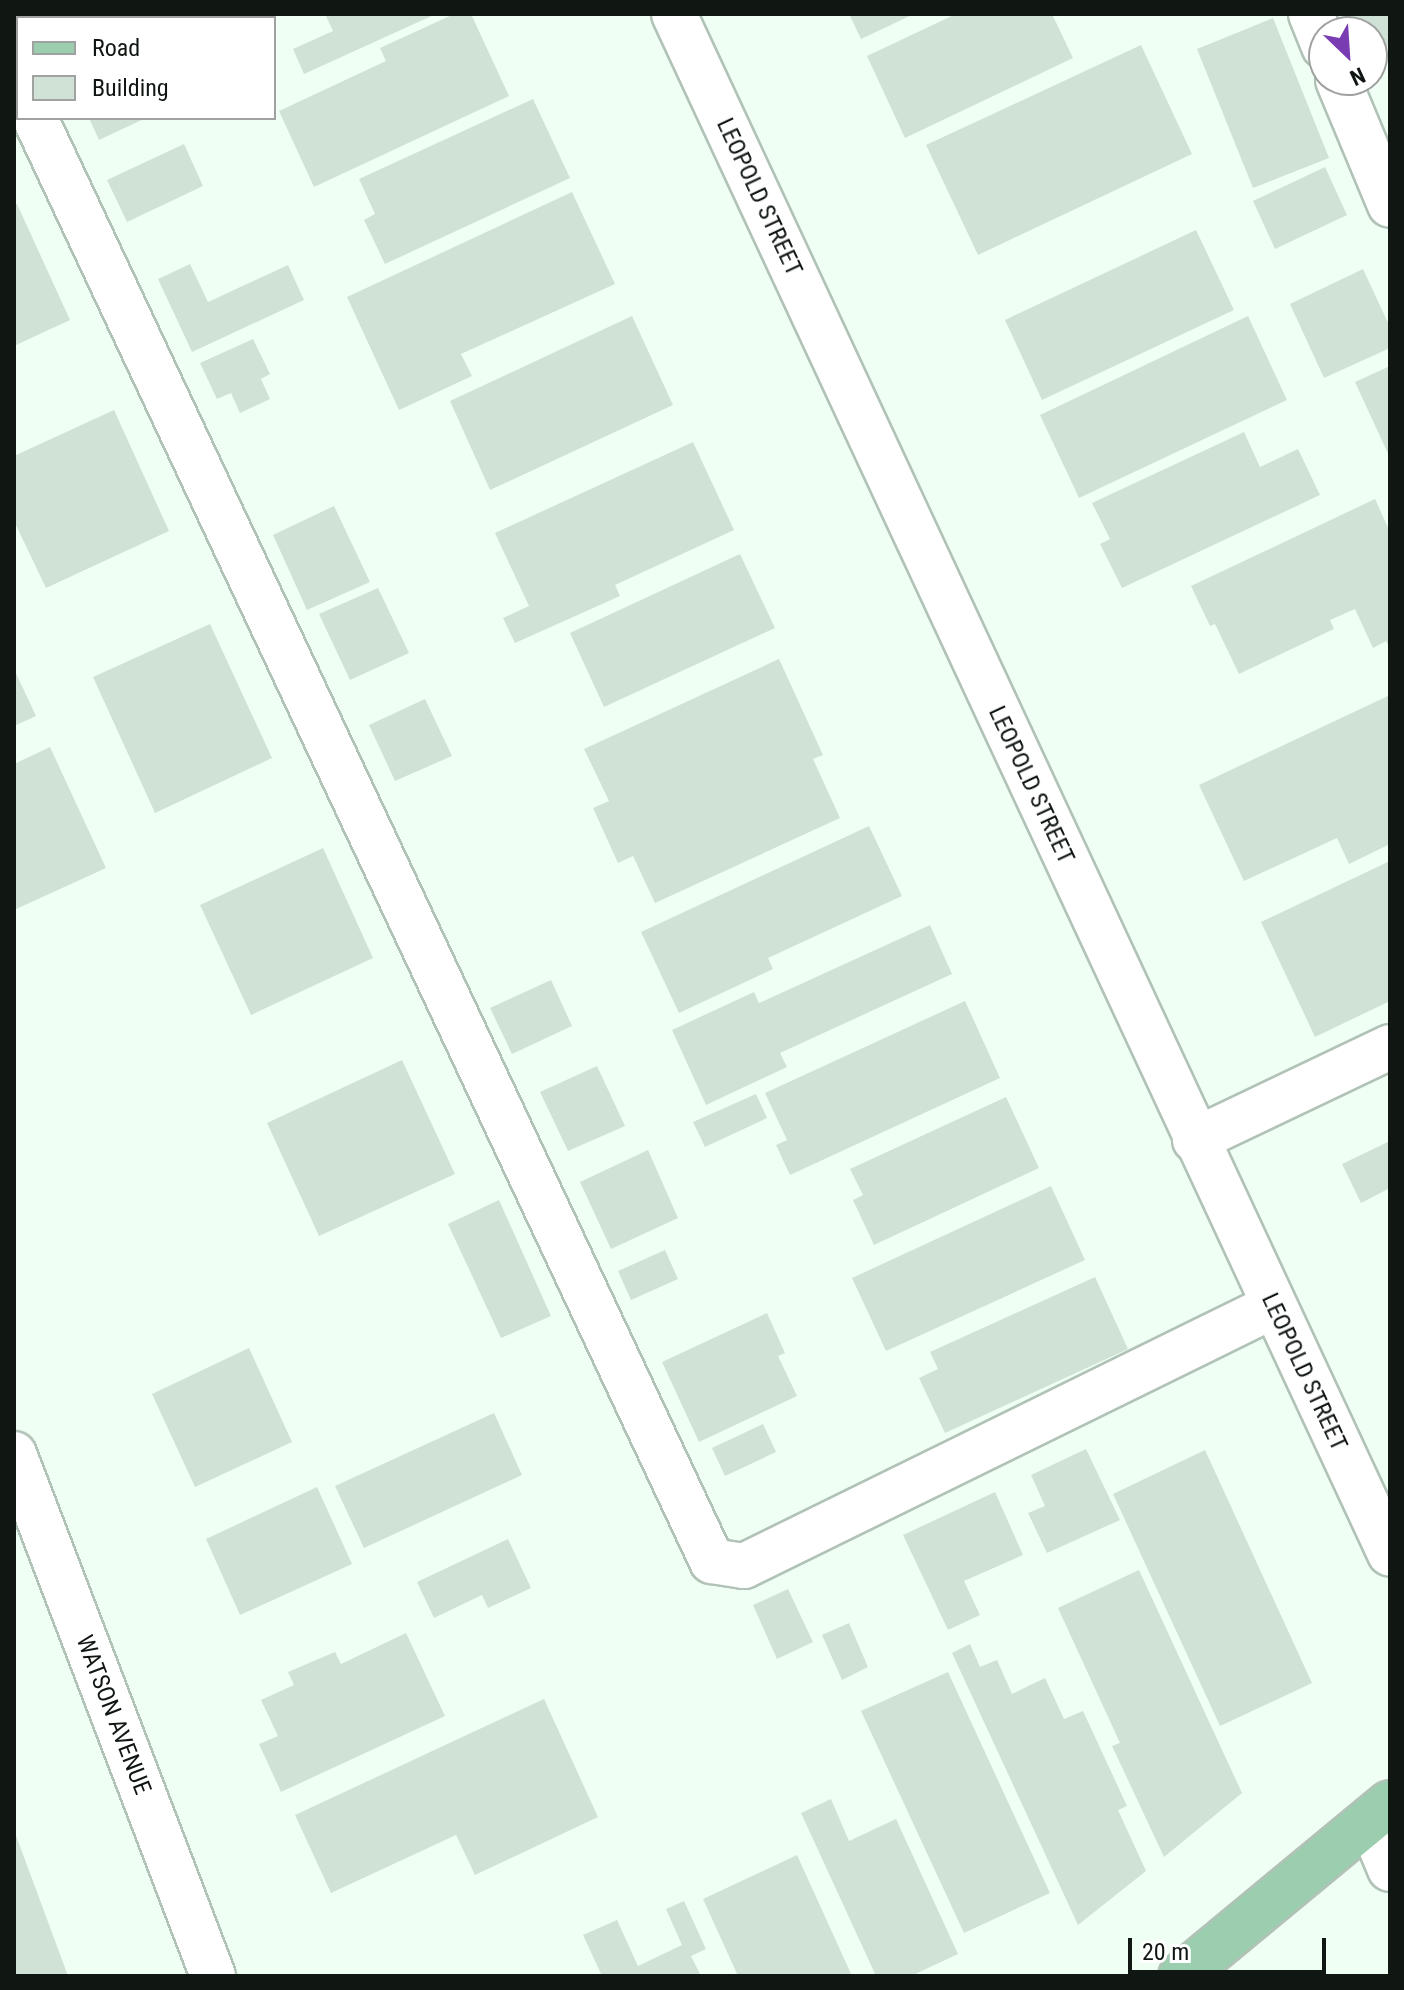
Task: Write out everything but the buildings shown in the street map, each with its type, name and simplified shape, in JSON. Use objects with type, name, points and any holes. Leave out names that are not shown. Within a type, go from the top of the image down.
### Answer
[{"type":"main road","points":[[1181,1976],[1380,1812]]},
{"type":"street","name":"LEOPOLD STREET","points":[[674,14],[1390,1554]]},
{"type":"street","points":[[1345,96],[1390,205]]},
{"type":"street","points":[[36,120],[712,1561],[744,1566],[1273,1306]]},
{"type":"street","points":[[1195,1140],[1390,1047]]},
{"type":"street","name":"WATSON AVENUE","points":[[14,1454],[213,1976]]},
{"type":"street","points":[[1380,1812],[1390,1869]]}]
